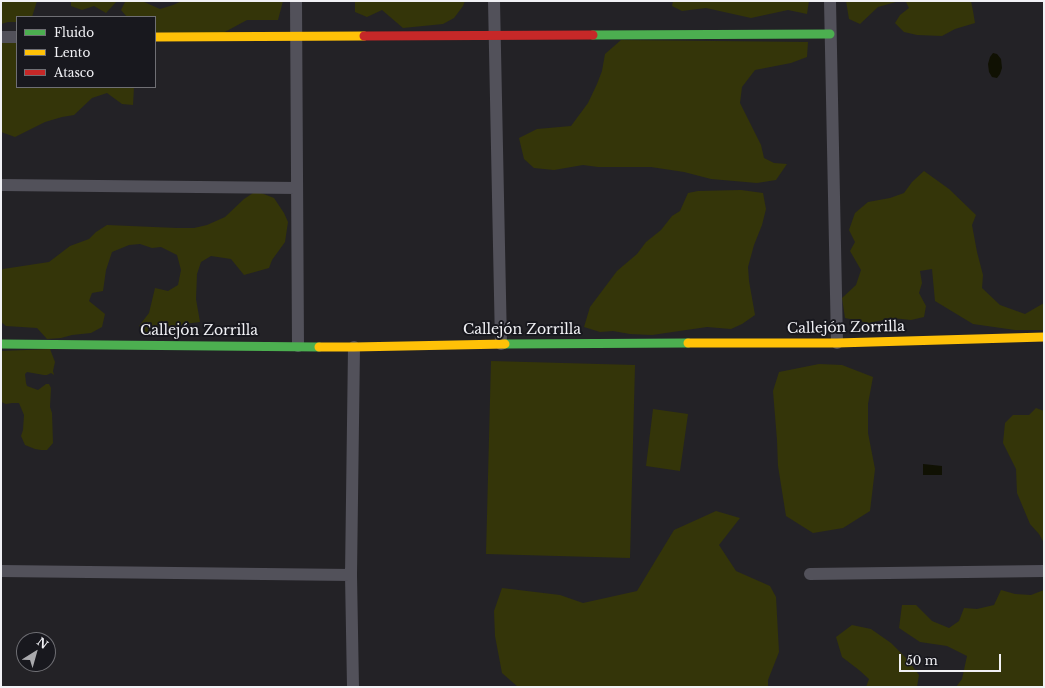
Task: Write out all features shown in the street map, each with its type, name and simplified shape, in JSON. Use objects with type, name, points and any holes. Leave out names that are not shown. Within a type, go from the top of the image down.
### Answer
[{"type":"street","points":[[296,1],[298,346]]},
{"type":"street","points":[[494,1],[501,344]]},
{"type":"street","points":[[830,1],[837,343]]},
{"type":"street","points":[[156,36],[830,34]]},
{"type":"street","points":[[1,37],[16,37]]},
{"type":"street","points":[[1,185],[297,188]]},
{"type":"street","name":"Callejón Zorrilla","points":[[1,344],[354,347],[501,344],[837,343],[1044,337]]},
{"type":"street","points":[[353,687],[351,575],[354,347]]},
{"type":"street","points":[[810,574],[1044,570]]},
{"type":"street","points":[[1,571],[351,575]]},
{"type":"shaded area","points":[[1,1],[37,1],[32,16],[16,16],[16,22],[1,24]]},
{"type":"shaded area","points":[[71,1],[117,1],[106,13],[94,6],[82,10],[71,6]]},
{"type":"shaded area","points":[[142,1],[160,9],[182,1],[283,1],[278,20],[247,20],[223,33],[156,32],[156,16],[126,16],[121,10],[125,2]]},
{"type":"shaded area","points":[[355,1],[465,1],[454,18],[443,24],[403,28],[382,10],[367,17],[355,12]]},
{"type":"shaded area","points":[[673,1],[809,1],[807,14],[788,10],[751,18],[706,8],[682,11],[672,6]]},
{"type":"shaded area","points":[[846,1],[971,1],[975,23],[955,29],[942,36],[917,35],[904,32],[895,23],[900,15],[909,8],[906,2],[896,2],[878,7],[860,24],[849,19]]},
{"type":"shaded area","points":[[16,34],[16,88],[134,88],[133,105],[122,104],[107,93],[92,98],[74,115],[45,122],[15,137],[1,132],[1,35]]},
{"type":"shaded area","points":[[621,40],[808,42],[807,57],[791,63],[755,70],[742,87],[740,103],[761,145],[764,158],[774,163],[787,164],[776,180],[757,183],[711,179],[684,172],[651,167],[598,167],[583,165],[554,170],[534,168],[524,159],[519,138],[537,129],[571,126],[588,103],[597,84],[602,71],[605,54]]},
{"type":"shaded area","points":[[993,53],[997,54],[1001,59],[1002,68],[997,78],[992,77],[989,72],[988,64]]},
{"type":"shaded area","points":[[924,171],[949,189],[976,215],[972,225],[983,275],[982,288],[1000,305],[1025,314],[1044,303],[1044,330],[1015,330],[973,324],[935,301],[932,269],[920,271],[922,283],[919,293],[926,306],[924,317],[911,320],[892,318],[869,323],[845,318],[842,298],[856,285],[861,270],[850,251],[855,242],[849,230],[855,213],[868,202],[890,198],[904,193],[912,182]]},
{"type":"shaded area","points":[[741,190],[763,193],[766,209],[748,267],[755,315],[742,324],[731,329],[707,327],[652,335],[630,334],[613,331],[600,332],[584,327],[590,307],[617,271],[637,254],[646,242],[661,230],[672,216],[680,211],[688,193],[698,191]]},
{"type":"shaded area","points":[[256,191],[274,198],[284,213],[288,222],[285,242],[272,260],[269,268],[244,275],[231,259],[211,256],[201,262],[197,274],[196,299],[200,322],[184,324],[160,335],[149,335],[139,326],[149,313],[155,288],[168,291],[178,285],[181,270],[177,255],[161,247],[152,248],[140,244],[129,245],[112,252],[106,270],[103,291],[92,293],[89,301],[105,314],[102,327],[91,333],[47,339],[37,328],[6,326],[1,322],[1,271],[3,269],[49,262],[70,246],[89,239],[96,232],[107,225],[194,228],[207,225],[225,217],[244,199]]},
{"type":"shaded area","points":[[50,349],[55,362],[53,371],[54,375],[51,373],[44,375],[27,372],[25,374],[27,386],[38,390],[46,384],[49,384],[51,388],[50,407],[52,413],[53,443],[47,450],[41,450],[25,445],[21,436],[24,415],[19,403],[6,404],[1,402],[1,351]]},
{"type":"shaded area","points":[[491,361],[635,365],[630,558],[486,554]]},
{"type":"shaded area","points":[[819,364],[842,365],[873,377],[868,404],[868,433],[875,469],[870,511],[843,528],[813,533],[786,516],[778,466],[773,391],[779,372]]},
{"type":"shaded area","points":[[1036,408],[1044,411],[1044,543],[1039,534],[1030,524],[1017,493],[1016,469],[1003,443],[1005,423],[1013,415],[1029,415]]},
{"type":"shaded area","points":[[653,409],[688,414],[680,471],[646,466]]},
{"type":"shaded area","points":[[923,464],[942,466],[942,475],[923,475]]},
{"type":"shaded area","points":[[716,511],[740,518],[719,545],[736,571],[770,586],[776,597],[779,652],[768,680],[768,687],[518,687],[502,673],[495,636],[494,611],[502,588],[560,595],[583,603],[637,591],[674,530]]},
{"type":"shaded area","points":[[1001,590],[1015,594],[1031,595],[1044,590],[1044,687],[956,687],[962,679],[967,656],[947,646],[920,642],[899,628],[902,605],[916,605],[932,621],[949,628],[959,621],[964,608],[977,609],[994,605]]},
{"type":"shaded area","points":[[852,625],[871,629],[891,643],[907,659],[919,675],[917,687],[866,687],[869,679],[842,657],[836,637]]},
{"type":"traffic: fast","points":[[593,35],[830,34]]},
{"type":"traffic: fast","points":[[505,344],[688,343]]},
{"type":"traffic: fast","points":[[1,344],[319,347]]},
{"type":"traffic: slow","points":[[156,37],[364,36]]},
{"type":"traffic: slow","points":[[688,343],[837,343],[1044,337]]},
{"type":"traffic: slow","points":[[319,347],[505,344]]},
{"type":"traffic: jam","points":[[364,36],[593,35]]}]
